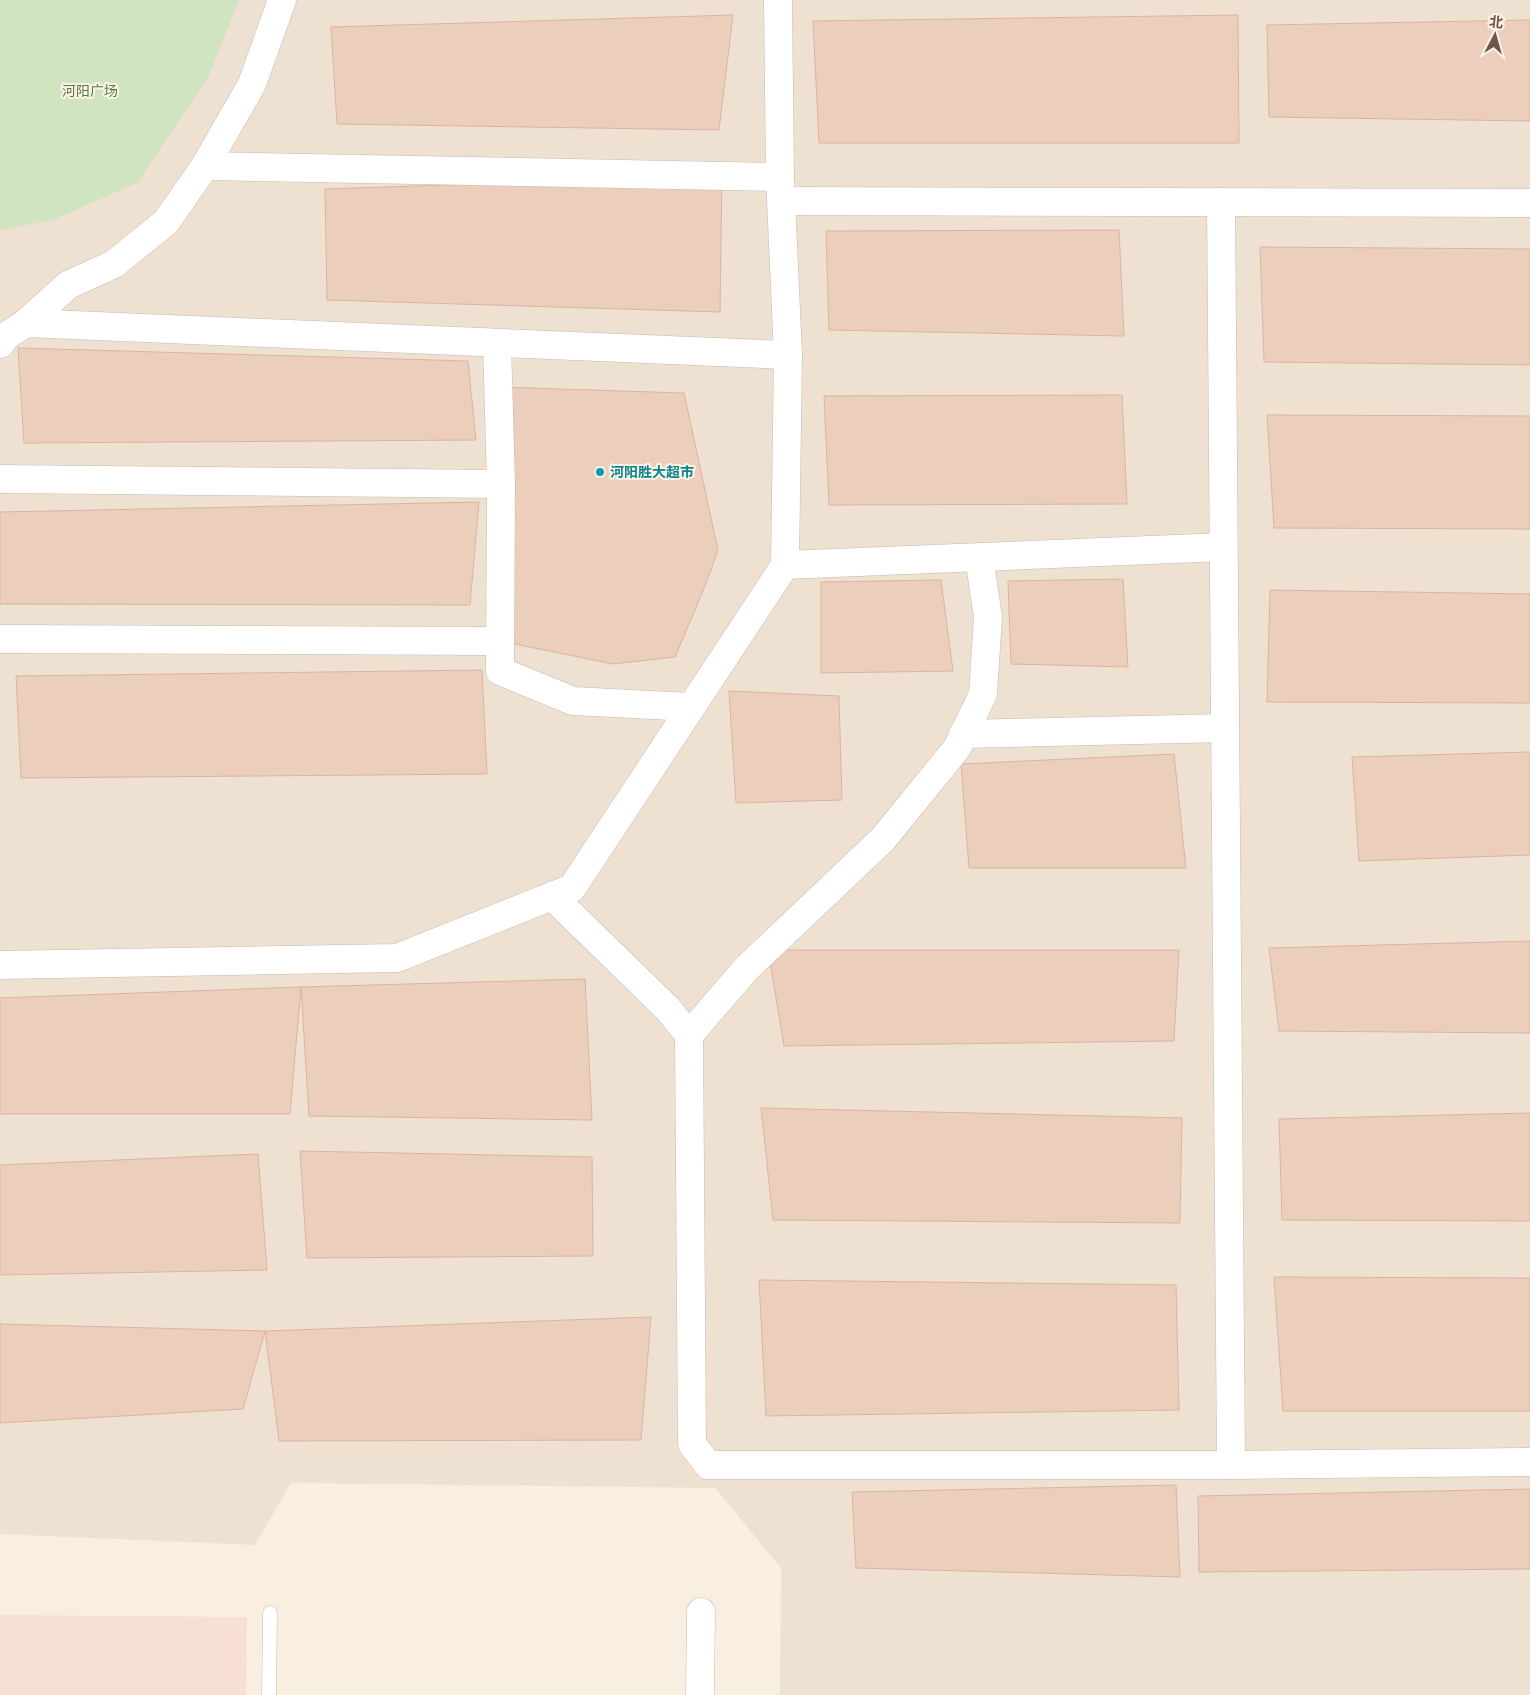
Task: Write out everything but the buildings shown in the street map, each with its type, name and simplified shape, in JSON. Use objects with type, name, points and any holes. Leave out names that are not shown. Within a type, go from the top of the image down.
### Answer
[{"type":"street","points":[[0,344],[6,336],[26,323],[68,285],[114,264],[166,222],[205,166],[252,84],[282,0]]},
{"type":"street","points":[[0,965],[397,958],[572,888],[785,565],[788,356],[781,189],[778,0]]},
{"type":"street","points":[[205,166],[781,189],[1221,202],[1530,203]]},
{"type":"street","points":[[1221,202],[1231,1466]]},
{"type":"street","points":[[26,323],[788,356]]},
{"type":"street","points":[[497,343],[501,484],[500,671],[573,701],[691,707]]},
{"type":"street","points":[[0,479],[501,484]]},
{"type":"street","points":[[785,565],[1223,547]]},
{"type":"street","points":[[689,1035],[746,969],[883,839],[956,748],[983,694],[988,617],[979,557]]},
{"type":"street","points":[[0,639],[500,641]]},
{"type":"street","points":[[963,734],[1225,728]]},
{"type":"street","points":[[552,896],[668,1009],[689,1035],[692,1444],[708,1465],[1231,1466],[1530,1462]]},
{"type":"street","points":[[700,1695],[701,1612]]},
{"type":"lane","points":[[269,1695],[270,1613]]},
{"type":"shaded area","points":[[0,0],[1530,0],[1530,1695],[780,1695],[781,1568],[715,1488],[291,1483],[255,1545],[0,1534]]},
{"type":"shaded area","points":[[0,1615],[247,1617],[246,1695],[0,1695]]},
{"type":"green space","name":"河阳广场","points":[[0,0],[239,0],[208,78],[137,183],[53,220],[0,230]]},
{"type":"place","name":"河阳胜大超市","points":[[600,472]]}]
